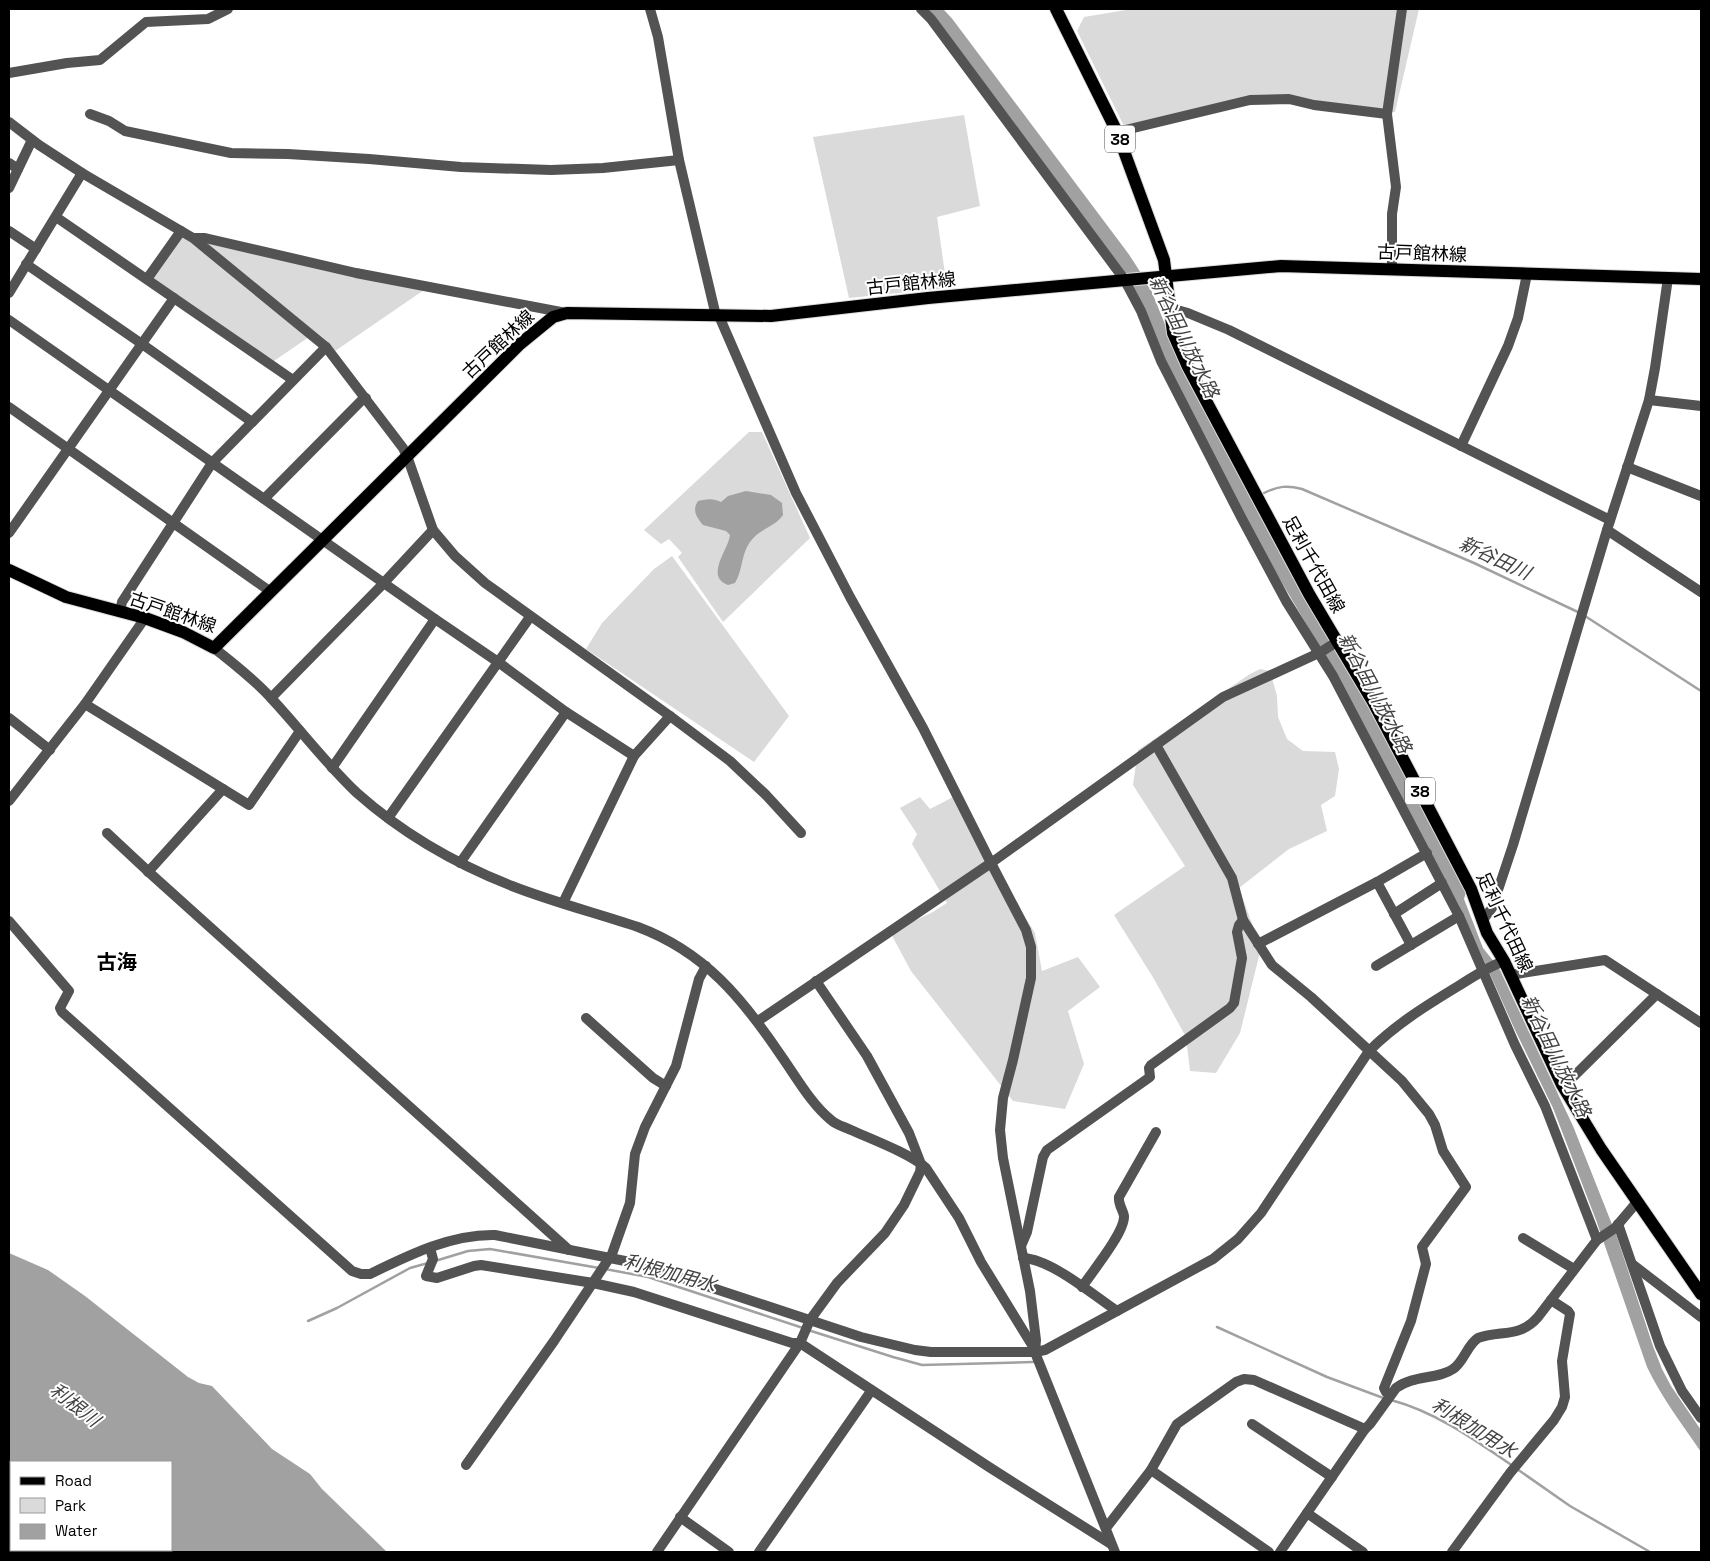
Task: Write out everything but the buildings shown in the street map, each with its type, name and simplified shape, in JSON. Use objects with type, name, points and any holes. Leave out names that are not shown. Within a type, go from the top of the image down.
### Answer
[{"type":"main road","name":"足利千代田線","points":[[1056,9],[1118,132],[1164,260],[1173,333],[1188,366],[1335,643],[1413,778],[1471,889],[1487,933],[1510,975],[1562,1085],[1586,1126],[1701,1294]]},
{"type":"main road","name":"古戸館林線","points":[[9,570],[66,597],[145,618],[184,632],[214,648],[520,344],[553,317],[567,313],[745,317],[795,314],[928,298],[1281,266],[1701,279]]},
{"type":"street","points":[[9,73],[67,63],[100,60],[146,22],[208,19],[228,9]]},
{"type":"street","points":[[650,9],[658,37],[679,160],[718,316],[796,493],[850,597],[923,728],[1026,930],[1031,947],[1031,978],[1003,1098],[1000,1130],[1003,1158],[1030,1291],[1034,1319],[1035,1352]]},
{"type":"street","points":[[921,9],[936,26],[1126,279],[1161,361],[1196,430],[1286,601],[1333,676],[1459,916],[1485,969],[1515,1045],[1546,1106],[1598,1239]]},
{"type":"street","points":[[1390,270],[1392,265],[1392,214],[1396,187],[1387,114],[1402,9]]},
{"type":"street","points":[[1118,132],[1250,100],[1289,99],[1314,105],[1387,114]]},
{"type":"street","points":[[90,114],[109,121],[125,131],[231,153],[288,154],[408,161],[461,167],[551,170],[604,168],[679,160]]},
{"type":"street","points":[[9,122],[32,140],[82,173],[193,238],[326,347],[366,398],[407,456],[432,530],[454,556],[484,583],[730,761],[765,794],[801,833]]},
{"type":"street","points":[[9,188],[32,140]]},
{"type":"street","points":[[9,162],[18,168]]},
{"type":"street","points":[[9,293],[82,173]]},
{"type":"street","points":[[56,217],[294,380]]},
{"type":"street","points":[[9,230],[36,249]]},
{"type":"street","points":[[147,279],[181,231]]},
{"type":"street","points":[[193,238],[205,238],[426,287],[567,313]]},
{"type":"street","points":[[26,264],[252,422]]},
{"type":"street","points":[[1461,446],[1508,346],[1518,318],[1527,274]]},
{"type":"street","points":[[1482,921],[1492,908],[1511,853],[1608,525],[1649,400],[1657,359],[1668,278]]},
{"type":"street","points":[[9,533],[174,298]]},
{"type":"street","points":[[1170,308],[1188,313],[1229,330],[1461,446],[1608,525],[1701,592]]},
{"type":"street","points":[[9,320],[498,662],[566,712],[634,756]]},
{"type":"street","points":[[120,612],[122,602],[172,522],[212,463],[326,347]]},
{"type":"street","points":[[264,499],[366,398]]},
{"type":"street","points":[[1649,400],[1701,406]]},
{"type":"street","points":[[9,406],[272,592]]},
{"type":"street","points":[[1627,467],[1701,496]]},
{"type":"street","points":[[271,698],[384,583],[432,530]]},
{"type":"street","points":[[388,818],[530,616]]},
{"type":"street","points":[[9,801],[85,704],[145,618]]},
{"type":"street","points":[[332,768],[434,619]]},
{"type":"street","points":[[758,1021],[991,863],[1223,697],[1335,643]]},
{"type":"street","points":[[214,648],[252,679],[332,768],[388,818],[460,863],[513,886],[655,934],[679,947],[706,966],[735,994],[758,1021],[796,1078],[832,1121],[921,1164]]},
{"type":"street","points":[[85,704],[249,805],[300,731]]},
{"type":"street","points":[[460,863],[566,712]]},
{"type":"street","points":[[563,903],[634,756],[670,716]]},
{"type":"street","points":[[9,718],[50,750]]},
{"type":"street","points":[[1156,745],[1232,878],[1243,920],[1272,965],[1311,997],[1402,1081],[1422,1104],[1435,1126],[1443,1151],[1466,1188],[1422,1247],[1426,1264],[1411,1321],[1384,1388],[1386,1392],[1391,1394]]},
{"type":"street","points":[[148,872],[223,789]]},
{"type":"street","points":[[107,833],[148,872],[570,1250]]},
{"type":"street","points":[[1258,944],[1377,882],[1427,853]]},
{"type":"street","points":[[1377,882],[1410,945]]},
{"type":"street","points":[[1394,914],[1442,883]]},
{"type":"street","points":[[1376,966],[1459,916]]},
{"type":"street","points":[[1021,1246],[1027,1232],[1043,1158],[1047,1150],[1150,1077],[1149,1068],[1151,1065],[1230,1008],[1234,1003],[1242,958],[1237,932],[1243,920]]},
{"type":"street","points":[[9,921],[69,991],[60,1008],[62,1012],[352,1271],[360,1274],[370,1274],[446,1242],[481,1235],[495,1235],[646,1266],[808,1326],[931,1352],[1035,1352],[1050,1348],[1213,1259],[1247,1231],[1261,1213],[1369,1051],[1386,1034],[1413,1013],[1485,969],[1502,961]]},
{"type":"street","points":[[1510,975],[1605,960],[1701,1023]]},
{"type":"street","points":[[466,1465],[554,1341],[612,1254],[630,1203],[635,1154],[645,1127],[676,1066],[699,979],[706,966]]},
{"type":"street","points":[[816,981],[867,1056],[909,1133],[921,1164],[954,1210],[981,1262],[1035,1352],[1113,1548]]},
{"type":"street","points":[[1562,1085],[1569,1081],[1657,994]]},
{"type":"street","points":[[586,1018],[653,1078],[666,1086]]},
{"type":"street","points":[[1082,1287],[1122,1229],[1124,1216],[1118,1202],[1119,1198],[1156,1132]]},
{"type":"street","points":[[657,1552],[800,1343],[808,1326],[837,1284],[885,1233],[904,1205],[920,1172],[921,1164]]},
{"type":"street","points":[[1280,1552],[1365,1428],[1370,1424],[1396,1388],[1407,1382],[1452,1370],[1478,1338],[1514,1332],[1527,1327],[1551,1300],[1598,1239],[1616,1226],[1637,1202]]},
{"type":"street","points":[[1616,1226],[1660,1346],[1682,1391],[1701,1418]]},
{"type":"street","points":[[1523,1238],[1574,1269]]},
{"type":"street","points":[[430,1248],[433,1259],[426,1276],[433,1278],[481,1265],[593,1282],[634,1292],[792,1343],[800,1343],[1113,1548]]},
{"type":"street","points":[[1023,1258],[1032,1258],[1051,1266],[1118,1311]]},
{"type":"street","points":[[1631,1264],[1701,1317]]},
{"type":"street","points":[[1452,1552],[1510,1473],[1554,1420],[1562,1407],[1565,1397],[1562,1361],[1570,1314],[1551,1300]]},
{"type":"street","points":[[1106,1528],[1151,1470],[1177,1424],[1236,1382],[1244,1379],[1254,1380],[1365,1428]]},
{"type":"street","points":[[759,1552],[871,1391]]},
{"type":"street","points":[[1252,1424],[1332,1477]]},
{"type":"street","points":[[1151,1470],[1269,1552]]},
{"type":"street","points":[[1307,1514],[1363,1552]]},
{"type":"street","points":[[680,1517],[729,1552]]},
{"type":"green space","points":[[1132,9],[1419,9],[1395,112],[1297,101],[1243,102],[1127,129],[1077,31],[1084,17]]},
{"type":"green space","points":[[964,115],[980,206],[937,217],[947,288],[849,298],[813,137]]},
{"type":"green space","points":[[183,236],[309,337],[274,361],[149,280]]},
{"type":"green space","points":[[202,241],[424,290],[335,351]]},
{"type":"green space","points":[[749,432],[762,432],[810,538],[723,622],[678,557],[682,553],[669,539],[661,544],[644,530]]},
{"type":"green space","points":[[672,556],[789,716],[754,762],[586,649],[602,623],[654,569]]},
{"type":"green space","points":[[1260,669],[1270,671],[1277,696],[1278,717],[1287,739],[1303,751],[1335,752],[1339,769],[1335,796],[1321,805],[1327,831],[1289,849],[1239,888],[1261,948],[1240,1033],[1216,1073],[1190,1071],[1186,1037],[1154,979],[1114,915],[1185,866],[1133,785],[1138,750]]},
{"type":"green space","points":[[955,796],[984,852],[1035,933],[1042,971],[1078,957],[1100,987],[1068,1011],[1084,1064],[1065,1109],[1013,1101],[911,971],[890,932],[931,913],[947,903],[912,844],[917,834],[900,808],[920,797],[930,809]]},
{"type":"water","points":[[746,491],[771,495],[782,503],[783,515],[750,542],[745,552],[738,578],[735,583],[728,585],[721,581],[718,569],[730,535],[726,531],[703,525],[697,516],[695,507],[698,501],[710,499],[721,502],[728,496]]},
{"type":"water","points":[[1452,865],[1466,892],[1464,899],[1483,948],[1499,968],[1573,1126],[1617,1237],[1662,1369],[1671,1386],[1701,1430],[1701,1452],[1666,1400],[1647,1367],[1596,1220],[1553,1108],[1515,1030],[1459,905],[1439,869]]},
{"type":"water","name":"利根川","points":[[9,1253],[48,1270],[85,1296],[188,1377],[199,1383],[212,1386],[272,1449],[310,1474],[322,1489],[387,1552],[102,1552],[172,1551],[172,1461],[10,1461],[9,1470]]},
{"type":"waterway","name":"新谷田川放水路","points":[[933,9],[946,23],[1123,259],[1143,290],[1173,364],[1259,529],[1325,641],[1455,885]]},
{"type":"waterway","name":"新谷田川","points":[[1264,493],[1283,487],[1302,489],[1474,563],[1580,613]]},
{"type":"waterway","name":"新谷田川","points":[[1585,616],[1701,691]]},
{"type":"waterway","name":"利根加用水","points":[[435,1261],[468,1251],[490,1249],[599,1268]]},
{"type":"waterway","name":"利根加用水","points":[[308,1321],[337,1308],[410,1268],[428,1263]]},
{"type":"waterway","name":"利根加用水","points":[[605,1269],[648,1277],[803,1328]]},
{"type":"waterway","name":"利根加用水","points":[[1217,1327],[1327,1377],[1386,1399]]},
{"type":"waterway","name":"利根加用水","points":[[808,1330],[922,1365],[1033,1362]]},
{"type":"waterway","name":"利根加用水","points":[[1391,1400],[1408,1405],[1439,1419],[1513,1466]]},
{"type":"waterway","name":"利根加用水","points":[[1517,1469],[1570,1506],[1650,1552]]},
{"type":"district","name":"古海","points":[[117,962]]}]
